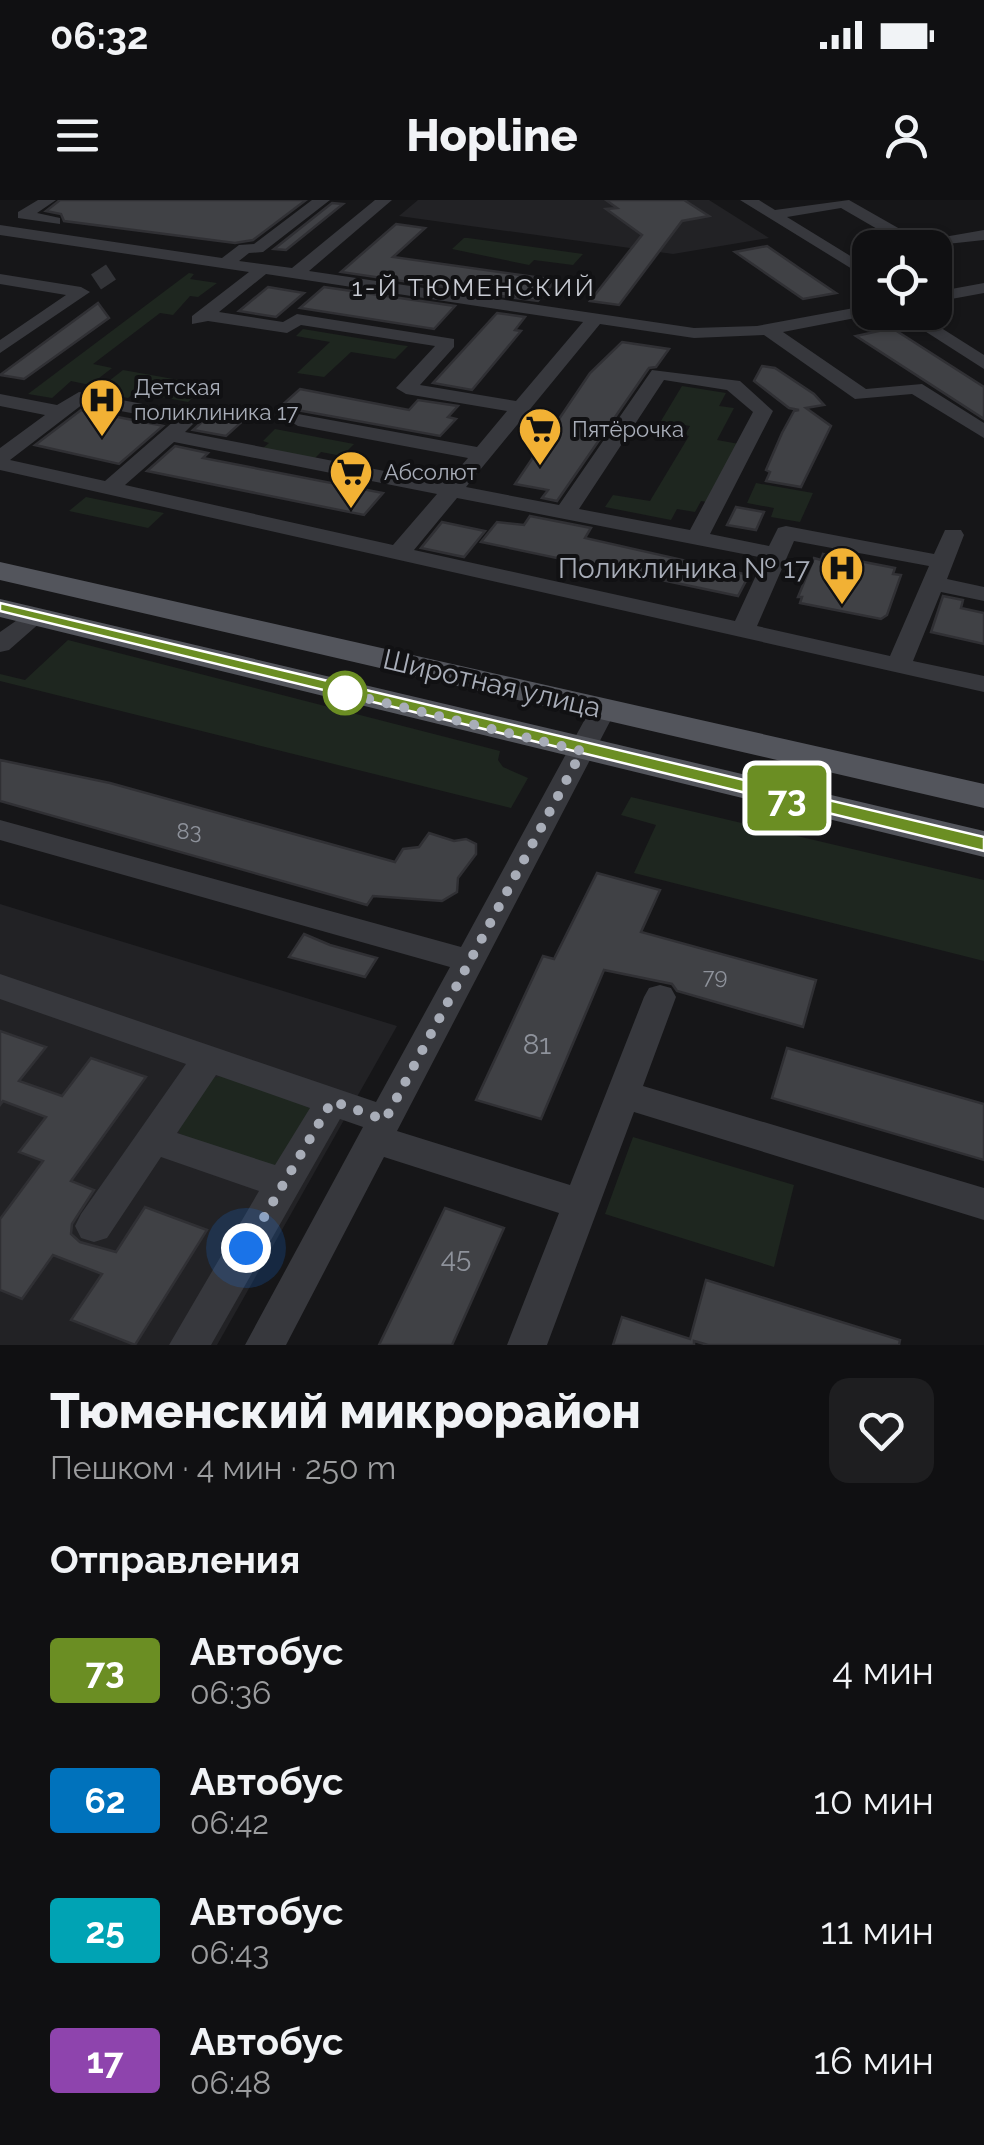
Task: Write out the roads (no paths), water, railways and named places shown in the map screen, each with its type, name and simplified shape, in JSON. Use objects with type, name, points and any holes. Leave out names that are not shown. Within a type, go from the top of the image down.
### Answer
[{"type":"main road","name":"Широтная улица","points":[[0,571],[984,796]]},
{"type":"main road","name":"Широтная улица","points":[[0,608],[582,751],[984,844]]},
{"type":"street","points":[[49,200],[22,216],[257,249],[322,200]]},
{"type":"street","points":[[296,273],[384,200]]},
{"type":"street","points":[[748,200],[852,264]]},
{"type":"street","points":[[772,215],[841,202],[919,246],[984,236]]},
{"type":"street","points":[[34,235],[58,221]]},
{"type":"street","points":[[0,230],[694,332],[768,329],[852,312]]},
{"type":"street","points":[[113,247],[134,234]]},
{"type":"street","points":[[226,264],[246,248]]},
{"type":"street","points":[[122,264],[143,252]]},
{"type":"street","points":[[263,269],[199,319],[287,328],[297,319],[448,343],[406,388],[521,408]]},
{"type":"street","points":[[0,279],[89,287],[0,348]]},
{"type":"street","points":[[952,294],[984,288]]},
{"type":"street","points":[[398,554],[594,320]]},
{"type":"street","points":[[768,329],[862,396],[915,388],[984,432]]},
{"type":"street","points":[[931,330],[984,364]]},
{"type":"street","points":[[564,514],[659,374],[733,385],[763,411],[696,540]]},
{"type":"street","points":[[0,461],[79,398],[189,418],[108,489]]},
{"type":"street","points":[[0,400],[61,412]]},
{"type":"street","points":[[298,420],[482,454]]},
{"type":"street","points":[[170,436],[777,554]]},
{"type":"street","points":[[0,461],[108,489],[984,684]]},
{"type":"street","points":[[744,630],[786,533],[938,573],[984,594]]},
{"type":"street","points":[[899,665],[952,536]]},
{"type":"street","points":[[0,644],[33,616]]},
{"type":"street","points":[[264,1345],[604,708]]},
{"type":"street","points":[[0,830],[469,961]]},
{"type":"street","points":[[0,986],[332,1101],[380,1129],[581,1204]]},
{"type":"street","points":[[526,1345],[660,996]]},
{"type":"street","points":[[94,1226],[209,1058]]},
{"type":"street","points":[[622,1094],[984,1204]]},
{"type":"street","points":[[189,1345],[332,1101]]},
{"type":"street","points":[[153,1140],[284,1184]]},
{"type":"tunnel","points":[[96,282],[114,270]]},
{"type":"place","name":"Детская поликлиника 17","points":[[102,438]]},
{"type":"place","name":"Пятёрочка","points":[[540,467]]},
{"type":"place","name":"Абсолют","points":[[351,510]]},
{"type":"place","name":"Поликлиника № 17","points":[[842,606]]},
{"type":"district","name":"1-Й ТЮМЕНСКИЙ","points":[[474,287]]}]
